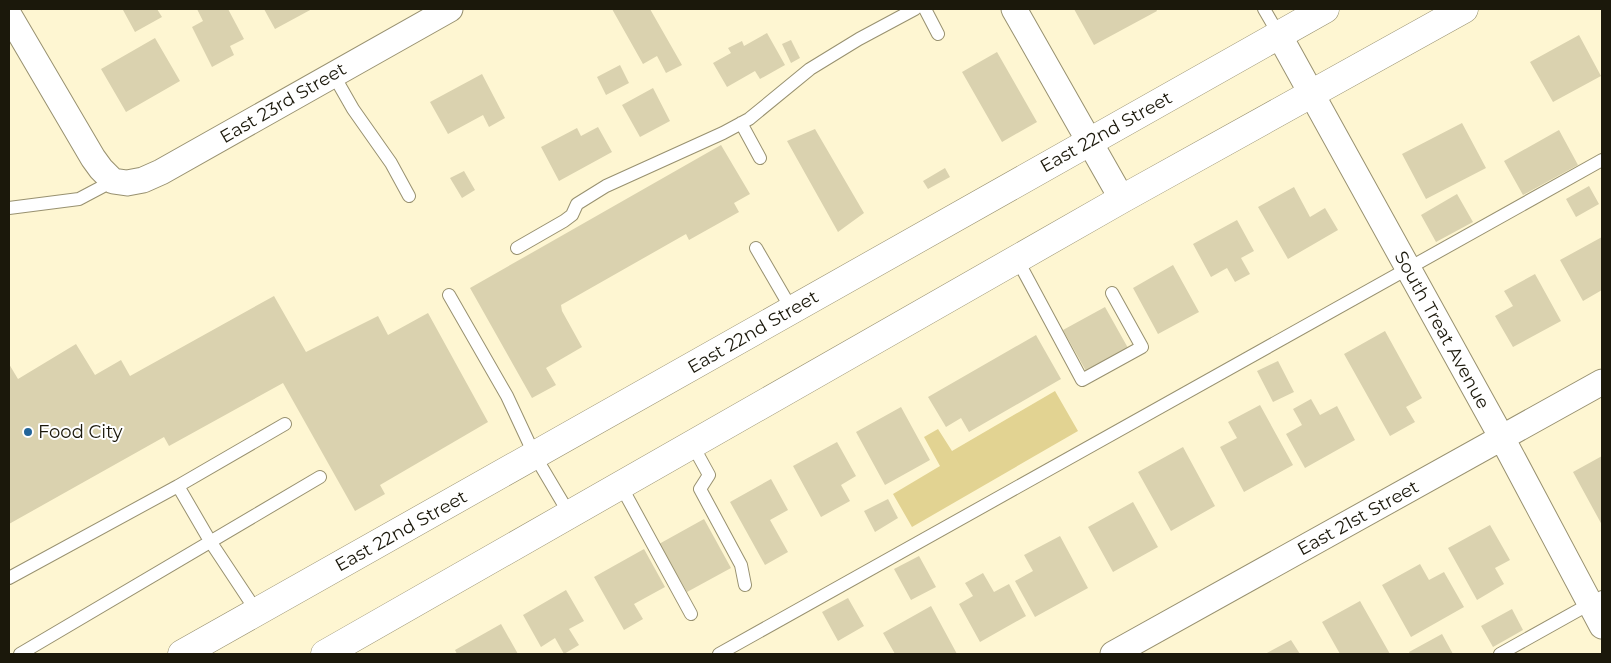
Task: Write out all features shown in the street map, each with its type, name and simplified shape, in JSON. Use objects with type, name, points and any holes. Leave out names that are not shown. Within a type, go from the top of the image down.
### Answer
[{"type":"main road","name":"East 22nd Street","points":[[182,654],[535,456],[1088,141],[1325,9]]},
{"type":"main road","points":[[325,654],[1122,198],[1464,9]]},
{"type":"street","name":"East 23rd Street","points":[[113,181],[127,183],[143,180],[161,172],[450,9]]},
{"type":"street","points":[[1014,9],[1122,198]]},
{"type":"street","points":[[9,15],[93,158],[113,181]]},
{"type":"street","name":"South Treat Avenue","points":[[1279,35],[1502,438],[1596,601],[1602,626]]},
{"type":"street","name":"East 21st Street","points":[[1114,654],[1602,382]]},
{"type":"lane","points":[[517,248],[564,221],[572,214],[577,204],[606,186],[723,133],[749,119],[810,69],[859,39],[915,9]]},
{"type":"lane","points":[[925,9],[938,34]]},
{"type":"lane","points":[[1264,9],[1279,35]]},
{"type":"lane","points":[[334,74],[353,110],[391,163],[409,196]]},
{"type":"lane","points":[[742,123],[760,158]]},
{"type":"lane","points":[[719,654],[1602,160]]},
{"type":"lane","points":[[9,208],[79,199],[113,181]]},
{"type":"lane","points":[[756,248],[792,310]]},
{"type":"lane","points":[[1017,259],[1082,380],[1142,347],[1112,293]]},
{"type":"lane","points":[[449,295],[507,396],[535,456],[570,515]]},
{"type":"lane","points":[[9,578],[178,486],[285,424]]},
{"type":"lane","points":[[692,444],[710,476],[700,489],[741,565],[745,585]]},
{"type":"lane","points":[[20,654],[320,477]]},
{"type":"lane","points":[[178,486],[210,541],[257,612]]},
{"type":"lane","points":[[621,486],[691,614]]},
{"type":"lane","points":[[1500,654],[1596,601]]},
{"type":"shaded area","points":[[1055,391],[1078,431],[912,527],[893,494],[940,466],[924,437],[938,429],[952,451]]},
{"type":"building","points":[[157,9],[162,17],[135,32],[123,10]]},
{"type":"building","points":[[197,9],[228,9],[244,39],[230,46],[234,55],[212,67],[192,27],[203,21]]},
{"type":"building","points":[[264,9],[312,9],[275,29]]},
{"type":"building","points":[[612,9],[650,9],[682,65],[666,73],[657,56],[643,64]]},
{"type":"building","points":[[1074,9],[1156,9],[1157,11],[1094,45]]},
{"type":"building","points":[[767,33],[785,65],[760,79],[755,71],[727,87],[713,63],[731,53],[728,48],[742,41],[744,46]]},
{"type":"building","points":[[1579,35],[1601,76],[1553,102],[1530,62]]},
{"type":"building","points":[[155,38],[180,81],[126,112],[101,69]]},
{"type":"building","points":[[791,40],[800,58],[791,63],[782,44]]},
{"type":"building","points":[[997,52],[1037,122],[1002,142],[962,72]]},
{"type":"building","points":[[620,65],[629,83],[606,95],[597,77]]},
{"type":"building","points":[[482,74],[505,118],[489,127],[483,115],[448,134],[430,102]]},
{"type":"building","points":[[653,88],[670,121],[640,137],[622,105]]},
{"type":"building","points":[[1462,123],[1486,168],[1426,199],[1402,154]]},
{"type":"building","points":[[598,127],[612,152],[559,181],[541,147],[577,128],[581,136]]},
{"type":"building","points":[[815,129],[864,213],[838,232],[787,141]]},
{"type":"building","points":[[1559,130],[1578,165],[1523,195],[1504,161]]},
{"type":"building","points":[[721,145],[750,194],[734,203],[739,212],[689,240],[686,234],[561,305],[562,311],[582,347],[546,368],[556,385],[532,398],[470,288]]},
{"type":"building","points":[[945,168],[950,177],[928,189],[923,181]]},
{"type":"building","points":[[464,171],[475,190],[462,198],[450,178]]},
{"type":"building","points":[[1589,186],[1599,204],[1576,217],[1566,199]]},
{"type":"building","points":[[1294,187],[1310,217],[1325,208],[1338,230],[1288,259],[1258,207]]},
{"type":"building","points":[[1457,194],[1473,222],[1436,242],[1421,215]]},
{"type":"building","points":[[1237,220],[1254,251],[1241,258],[1250,274],[1235,282],[1227,268],[1211,277],[1193,244]]},
{"type":"building","points":[[1602,237],[1602,290],[1583,301],[1560,260]]},
{"type":"building","points":[[1173,265],[1199,312],[1158,334],[1133,288]]},
{"type":"building","points":[[1535,274],[1561,321],[1513,347],[1495,316],[1513,306],[1504,291]]},
{"type":"building","points":[[274,296],[306,352],[378,316],[388,335],[428,313],[488,422],[380,485],[385,494],[355,511],[283,383],[169,446],[164,437],[9,524],[9,364],[18,379],[76,344],[95,375],[121,360],[130,376]]},
{"type":"building","points":[[1105,307],[1128,348],[1086,371],[1063,330]]},
{"type":"building","points":[[1385,331],[1422,398],[1406,407],[1415,422],[1390,436],[1344,354]]},
{"type":"building","points":[[1036,335],[1061,379],[969,432],[961,418],[946,427],[928,397]]},
{"type":"building","points":[[1278,361],[1294,392],[1273,402],[1257,371]]},
{"type":"building","points":[[1311,399],[1320,415],[1337,406],[1355,440],[1305,468],[1286,434],[1302,425],[1293,409]]},
{"type":"building","points":[[1260,405],[1293,465],[1244,492],[1220,447],[1237,438],[1228,422]]},
{"type":"building","points":[[901,407],[930,460],[885,485],[856,432]]},
{"type":"building","points":[[837,442],[856,476],[841,485],[850,501],[821,517],[793,466]]},
{"type":"building","points":[[1183,447],[1215,506],[1171,531],[1138,472]]},
{"type":"building","points":[[1602,456],[1602,525],[1573,472]]},
{"type":"building","points":[[771,479],[788,510],[770,520],[788,552],[765,565],[730,502]]},
{"type":"building","points":[[888,499],[898,518],[875,532],[864,511]]},
{"type":"building","points":[[1133,502],[1158,547],[1113,572],[1088,527]]},
{"type":"building","points":[[704,519],[731,568],[687,592],[659,544]]},
{"type":"building","points":[[1490,525],[1510,560],[1495,568],[1504,584],[1477,600],[1448,548]]},
{"type":"building","points":[[1060,536],[1088,588],[1035,617],[1015,581],[1033,571],[1024,555]]},
{"type":"building","points":[[644,549],[665,587],[634,604],[643,619],[624,630],[594,577]]},
{"type":"building","points":[[919,556],[936,587],[911,600],[894,569]]},
{"type":"building","points":[[1420,564],[1429,580],[1444,572],[1464,607],[1411,637],[1382,585]]},
{"type":"building","points":[[983,573],[994,592],[1009,584],[1026,616],[980,642],[959,604],[973,596],[965,583]]},
{"type":"building","points":[[566,590],[584,621],[569,629],[579,645],[564,654],[555,638],[541,647],[523,615]]},
{"type":"building","points":[[848,598],[864,626],[838,641],[822,612]]},
{"type":"building","points":[[1360,601],[1390,654],[1340,654],[1322,622]]},
{"type":"building","points":[[931,606],[957,654],[895,654],[883,633]]},
{"type":"building","points":[[1512,609],[1523,630],[1493,647],[1481,626]]},
{"type":"building","points":[[501,624],[518,654],[457,654],[455,650]]},
{"type":"building","points":[[1442,634],[1453,654],[1410,654],[1409,652]]},
{"type":"building","points":[[1291,640],[1300,654],[1265,654]]},
{"type":"place","name":"Food City","points":[[28,432]]}]
